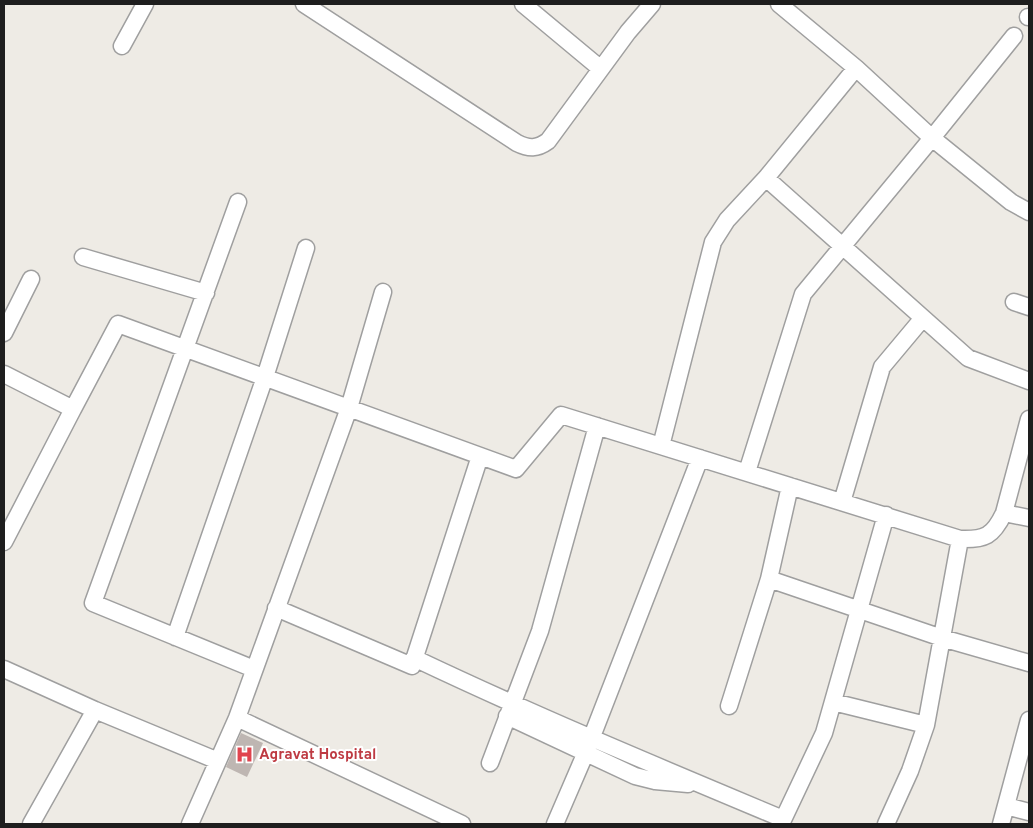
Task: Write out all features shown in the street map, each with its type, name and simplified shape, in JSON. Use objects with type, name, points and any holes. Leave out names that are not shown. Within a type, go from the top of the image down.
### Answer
[{"type":"street","points":[[122,46],[145,4]]},
{"type":"street","points":[[304,4],[523,146],[536,148],[548,141],[628,32],[652,4]]},
{"type":"street","points":[[523,4],[600,69]]},
{"type":"street","points":[[779,4],[856,68],[932,138],[1011,202],[1029,212]]},
{"type":"street","points":[[747,472],[803,294],[1014,36]]},
{"type":"street","points":[[661,446],[713,242],[727,220],[766,178],[856,68]]},
{"type":"street","points":[[766,178],[968,358],[1029,380]]},
{"type":"street","points":[[238,202],[93,603],[254,669]]},
{"type":"street","points":[[176,637],[306,248]]},
{"type":"street","points":[[84,257],[206,293]]},
{"type":"street","points":[[4,334],[31,279]]},
{"type":"street","points":[[194,823],[237,718],[349,408],[383,292]]},
{"type":"street","points":[[842,502],[882,368],[923,318]]},
{"type":"street","points":[[4,542],[118,324],[516,468],[561,415],[960,539],[974,539],[989,534],[1004,513],[1029,419]]},
{"type":"street","points":[[4,374],[73,409]]},
{"type":"street","points":[[490,763],[540,632],[597,426]]},
{"type":"street","points":[[276,608],[412,666],[480,456]]},
{"type":"street","points":[[555,824],[588,745],[700,458]]},
{"type":"street","points":[[729,706],[769,579],[790,486]]},
{"type":"street","points":[[1004,513],[1029,518]]},
{"type":"street","points":[[414,658],[510,710],[588,745],[635,776],[655,782],[689,784],[707,789],[782,821],[824,733],[886,516]]},
{"type":"street","points":[[886,824],[910,771],[926,725],[960,539]]},
{"type":"street","points":[[769,579],[942,638],[1029,664]]},
{"type":"street","points":[[4,669],[95,710],[218,761]]},
{"type":"street","points":[[833,702],[926,725]]},
{"type":"street","points":[[31,824],[95,710]]},
{"type":"street","points":[[237,718],[462,824]]},
{"type":"street","points":[[1001,824],[1029,720]]},
{"type":"street","points":[[1006,806],[1029,812]]},
{"type":"building","points":[[241,733],[263,743],[247,777],[226,767]]},
{"type":"place","name":"Agravat Hospital","points":[[245,755]]}]
